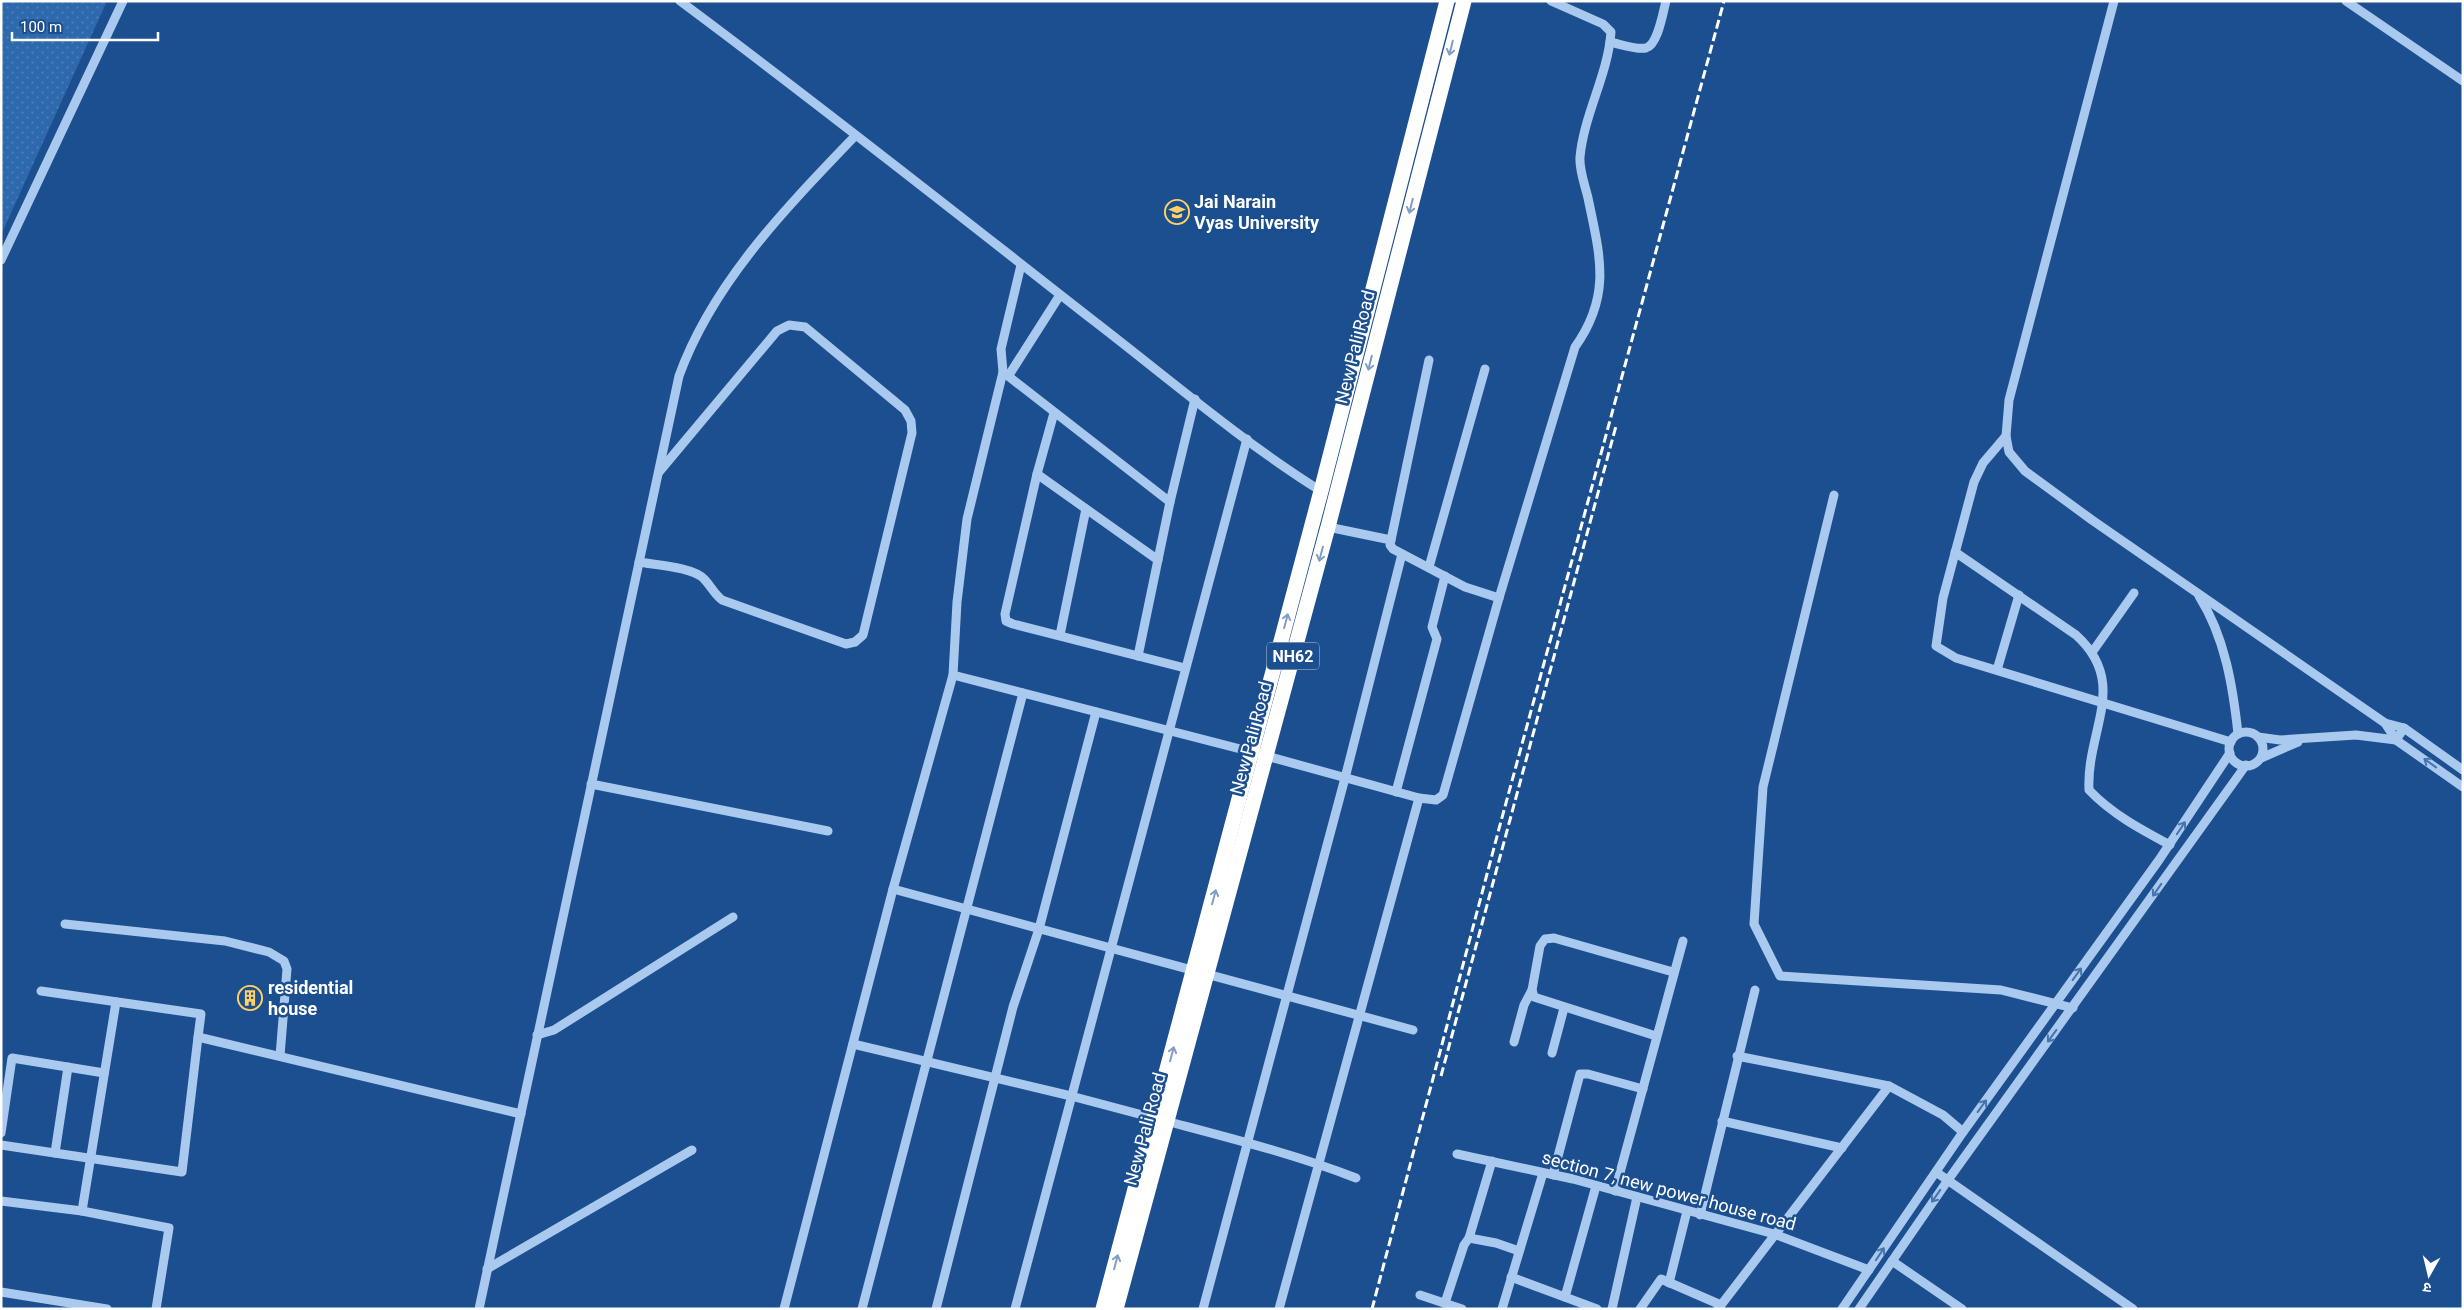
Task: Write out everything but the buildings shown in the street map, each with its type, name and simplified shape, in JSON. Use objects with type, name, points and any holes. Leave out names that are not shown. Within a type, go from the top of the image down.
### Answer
[{"type":"highway","name":"New Pali Road","points":[[1103,1309],[1160,1120],[1259,754],[1321,491],[1447,1]]},
{"type":"highway","name":"New Pali Road","points":[[1259,754],[1328,527],[1464,1]]},
{"type":"highway","name":"New Pali Road","points":[[1116,1309],[1160,1120]]},
{"type":"street","points":[[1,260],[123,1]]},
{"type":"street","points":[[680,1],[763,63],[1246,439],[1321,491]]},
{"type":"street","points":[[953,675],[1259,754],[1418,798],[1436,800],[1443,795],[1499,598],[1575,347],[1590,326],[1598,298],[1601,270],[1594,227],[1579,164],[1611,32],[1603,24],[1551,1]]},
{"type":"street","points":[[1610,42],[1644,49],[1650,46],[1655,40],[1666,1]]},
{"type":"street","points":[[2114,1],[2008,400],[2006,436],[2009,452],[2025,471],[2384,723],[2396,740],[2463,787]]},
{"type":"street","points":[[2346,1],[2463,81]]},
{"type":"street","points":[[479,1309],[679,376],[688,353],[711,308],[754,249],[795,199],[855,136]]},
{"type":"street","points":[[1021,265],[1001,349],[1006,374],[1170,502]]},
{"type":"street","points":[[784,1309],[893,889],[953,675],[957,602],[967,519],[1006,374],[1060,295]]},
{"type":"street","points":[[639,562],[670,567],[703,577],[715,595],[722,600],[846,644],[855,642],[863,635],[912,433],[912,421],[905,410],[805,327],[789,325],[777,331],[658,474]]},
{"type":"street","points":[[1429,360],[1391,540],[1391,548],[1465,587],[1499,598]]},
{"type":"street","points":[[1429,568],[1485,369]]},
{"type":"street","points":[[1138,656],[1170,502],[1195,399]]},
{"type":"street","points":[[1054,413],[1036,474],[1005,614],[1006,621],[1185,668]]},
{"type":"street","points":[[2006,436],[1983,463],[1974,482],[1943,598],[1936,646],[1956,658],[2231,742]]},
{"type":"street","points":[[1015,1309],[1246,439]]},
{"type":"street","points":[[1036,474],[1158,560]]},
{"type":"street","points":[[1834,494],[1763,787],[1754,924],[1780,976],[2001,990],[2073,1008]]},
{"type":"street","points":[[1060,636],[1086,509]]},
{"type":"street","points":[[1328,527],[1391,540]]},
{"type":"street","points":[[1956,552],[2076,635],[2098,660],[2102,674],[2104,702],[2088,774],[2089,790],[2103,804],[2130,823],[2170,845]]},
{"type":"street","points":[[1203,1309],[1345,778],[1402,554]]},
{"type":"street","points":[[1396,792],[1436,639],[1432,627],[1445,576]]},
{"type":"street","points":[[2196,592],[2206,606],[2222,646],[2230,679],[2238,734]]},
{"type":"street","points":[[2092,652],[2134,593]]},
{"type":"street","points":[[1997,670],[2019,595]]},
{"type":"street","points":[[862,1309],[1023,693]]},
{"type":"street","points":[[936,1309],[1013,1007],[1040,929],[1096,712]]},
{"type":"street","points":[[2384,723],[2404,728],[2463,770]]},
{"type":"street","points":[[2396,740],[2404,728]]},
{"type":"street","points":[[1842,1309],[1963,1132],[2170,845],[2230,753],[2231,742],[2238,734],[2248,732],[2258,737],[2280,740],[2356,735],[2396,740]]},
{"type":"street","points":[[2258,737],[2263,747],[2261,758]]},
{"type":"street","points":[[1859,1309],[1948,1180],[2246,765],[2306,739]]},
{"type":"street","points":[[2230,753],[2236,762],[2246,765]]},
{"type":"street","points":[[591,784],[828,831]]},
{"type":"street","points":[[1279,1309],[1418,798]]},
{"type":"street","points":[[893,889],[1413,1030]]},
{"type":"street","points":[[537,1036],[554,1030],[733,917]]},
{"type":"street","points":[[65,924],[225,941],[269,952],[284,962],[287,969],[280,1056]]},
{"type":"street","points":[[1514,1042],[1524,1005],[1532,990],[1540,946],[1545,939],[1554,938],[1673,972]]},
{"type":"street","points":[[1615,1191],[1683,940]]},
{"type":"street","points":[[1532,990],[1534,997],[1539,1001],[1656,1036]]},
{"type":"street","points":[[1700,1214],[1737,1056],[1755,990]]},
{"type":"street","points":[[1,1145],[182,1172],[201,1014],[41,991]]},
{"type":"street","points":[[82,1211],[116,1002]]},
{"type":"street","points":[[1552,1053],[1564,1008]]},
{"type":"street","points":[[198,1037],[521,1114]]},
{"type":"street","points":[[853,1044],[928,1060],[1247,1142],[1318,1163],[1356,1178]]},
{"type":"street","points":[[1737,1056],[1889,1086],[1943,1115],[1963,1132]]},
{"type":"street","points":[[1,1133],[12,1058],[104,1073]]},
{"type":"street","points":[[55,1153],[68,1067]]},
{"type":"street","points":[[1553,1175],[1580,1074],[1588,1074],[1643,1089]]},
{"type":"street","points":[[1640,1309],[1660,1279],[1719,1307],[1889,1086]]},
{"type":"street","points":[[1722,1121],[1842,1148]]},
{"type":"street","points":[[487,1269],[692,1150]]},
{"type":"street","name":"section 7, new power house road","points":[[1457,1154],[1553,1175],[1774,1234],[1869,1270]]},
{"type":"street","points":[[1445,1303],[1464,1245],[1469,1238],[1492,1161]]},
{"type":"street","points":[[1936,1172],[2133,1309]]},
{"type":"street","points":[[1502,1309],[1543,1173]]},
{"type":"street","points":[[1565,1297],[1596,1186]]},
{"type":"street","points":[[1612,1309],[1637,1197]]},
{"type":"street","points":[[1,1201],[82,1211],[169,1228],[156,1309]]},
{"type":"street","points":[[1669,1283],[1687,1211]]},
{"type":"street","points":[[1469,1238],[1519,1251]]},
{"type":"street","points":[[1892,1261],[1962,1309]]},
{"type":"street","points":[[1512,1277],[1597,1309]]},
{"type":"street","points":[[1,1292],[107,1309]]},
{"type":"street","points":[[1420,1295],[1462,1309]]},
{"type":"shaded area","points":[[1,1],[107,1],[1,235]]},
{"type":"railway","points":[[1372,1309],[1500,825],[1724,1]]},
{"type":"railway","points":[[1441,1076],[1616,426]]},
{"type":"place","name":"Jai Narain Vyas University","points":[[1177,212]]},
{"type":"place","name":"residential house","points":[[250,998]]}]
